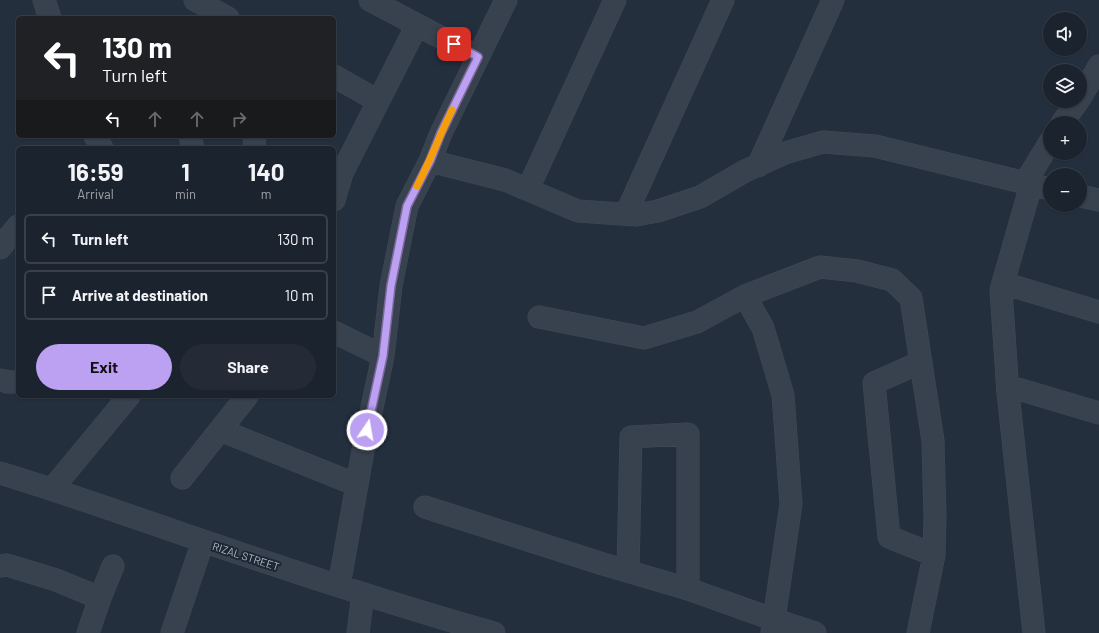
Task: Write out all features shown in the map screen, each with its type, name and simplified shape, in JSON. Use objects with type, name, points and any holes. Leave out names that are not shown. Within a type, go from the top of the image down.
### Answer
[{"type":"street","points":[[44,0],[50,16]]},
{"type":"street","points":[[195,0],[224,16]]},
{"type":"street","points":[[370,0],[478,57]]},
{"type":"street","points":[[339,586],[357,485],[383,356],[391,286],[407,206],[430,161],[441,133],[506,0]]},
{"type":"street","points":[[528,189],[615,0]]},
{"type":"street","points":[[626,214],[723,0]]},
{"type":"street","points":[[758,166],[833,0]]},
{"type":"street","points":[[336,193],[342,173],[417,25]]},
{"type":"street","points":[[1087,93],[1099,66]]},
{"type":"street","points":[[336,77],[378,100]]},
{"type":"street","points":[[1068,116],[1076,108]]},
{"type":"street","points":[[430,161],[505,180],[578,210],[636,215],[658,211],[700,197],[785,153],[823,142],[875,146],[1035,186]]},
{"type":"street","points":[[1034,633],[1008,386],[1001,290],[1044,160]]},
{"type":"street","points":[[1087,197],[1099,200]]},
{"type":"street","points":[[539,317],[644,338],[697,322],[745,296],[820,267],[857,271],[892,280],[910,298],[933,442],[935,517],[934,555],[918,633]]},
{"type":"street","points":[[1003,283],[1099,312]]},
{"type":"street","points":[[745,296],[762,328],[783,395],[791,504],[773,627]]},
{"type":"street","points":[[336,333],[383,356]]},
{"type":"street","points":[[921,362],[874,383],[889,537],[934,555]]},
{"type":"street","points":[[0,380],[16,382]]},
{"type":"street","points":[[1008,386],[1099,413]]},
{"type":"street","points":[[52,489],[127,398]]},
{"type":"street","points":[[182,478],[245,398]]},
{"type":"street","points":[[220,430],[357,485]]},
{"type":"street","points":[[628,571],[631,437],[688,434],[688,589]]},
{"type":"street","name":"RIZAL STREET","points":[[0,473],[52,489],[363,594],[447,627],[494,633]]},
{"type":"street","points":[[425,507],[688,589],[773,627],[815,633]]},
{"type":"street","points":[[172,633],[203,541]]},
{"type":"street","points":[[0,566],[7,565],[56,580],[100,598]]},
{"type":"street","points":[[88,633],[113,566]]},
{"type":"street","points":[[358,633],[363,594]]},
{"type":"slow traffic","points":[[417,186],[430,161],[452,110]]},
{"type":"route","points":[[367,430],[383,356],[391,286],[407,206],[430,161],[441,133],[478,57],[454,44]]}]
